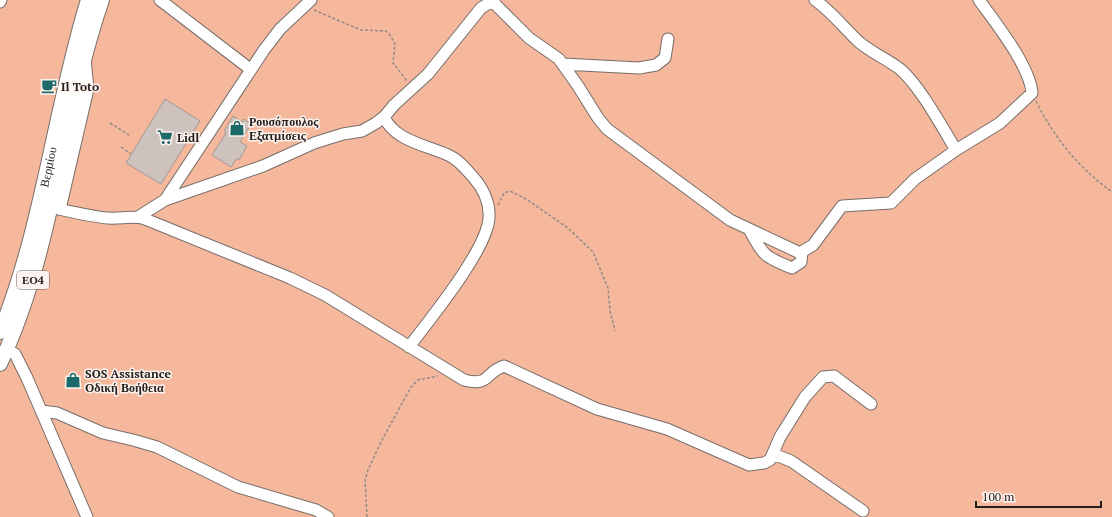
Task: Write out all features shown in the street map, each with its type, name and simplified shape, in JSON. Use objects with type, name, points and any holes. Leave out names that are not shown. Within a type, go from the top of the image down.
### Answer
[{"type":"main road","name":"Βερμίου","points":[[0,332],[23,270],[50,207],[72,53],[88,0]]},
{"type":"main road","name":"Βερμίου","points":[[7,350],[36,271],[85,56],[102,0]]},
{"type":"main road","name":"ΕΟ4","points":[[0,364],[7,350]]},
{"type":"street","points":[[160,0],[250,69]]},
{"type":"street","points":[[50,207],[106,218],[122,219],[138,217],[165,200],[263,166],[314,143],[343,134],[362,131],[384,117],[394,105],[428,74],[481,8],[492,0],[529,38],[563,64],[595,114],[607,129],[730,220],[754,230],[797,252],[802,252],[818,240],[842,206],[891,203],[915,179],[956,150],[1000,123],[1032,93],[1031,85],[1023,68],[1005,36],[979,0]]},
{"type":"street","points":[[815,0],[837,18],[864,46],[900,70],[929,105],[956,150]]},
{"type":"street","points":[[165,200],[250,69],[280,29],[309,3]]},
{"type":"street","points":[[563,64],[639,68],[656,65],[665,58],[668,39]]},
{"type":"street","points":[[384,117],[389,126],[398,134],[450,156],[464,167],[480,185],[484,193],[489,217],[485,234],[472,258],[446,298],[409,347]]},
{"type":"street","points":[[138,217],[290,278],[325,295],[464,380],[474,382],[488,378],[497,369],[504,366],[596,409],[667,430],[750,465],[764,463],[770,460],[780,436],[805,397],[824,377],[834,376],[872,404]]},
{"type":"street","points":[[749,229],[763,253],[768,258],[792,268],[801,262],[802,252]]},
{"type":"street","points":[[7,350],[15,354],[22,366],[87,517]]},
{"type":"street","points":[[42,412],[57,413],[104,433],[157,447],[238,487],[316,510],[328,517]]},
{"type":"street","points":[[773,454],[791,461],[863,511]]},
{"type":"path","points":[[309,3],[361,30],[378,30],[390,35],[395,44],[393,63],[400,73],[414,87]]},
{"type":"path","points":[[1032,93],[1048,125],[1066,151],[1099,183],[1112,192]]},
{"type":"path","points":[[110,123],[129,135]]},
{"type":"path","points":[[121,148],[131,154]]},
{"type":"path","points":[[489,217],[504,193],[510,191],[526,199],[568,228],[581,239],[593,252],[608,288],[610,311],[615,331]]},
{"type":"path","points":[[367,517],[364,480],[404,397],[418,380],[436,377],[448,370]]},
{"type":"shaded area","points":[[0,0],[1112,0],[1112,517],[0,517]]},
{"type":"building","name":"Lidl","points":[[165,99],[200,121],[161,184],[126,163]]},
{"type":"building","points":[[233,116],[242,122],[244,119],[251,124],[240,142],[247,146],[239,160],[237,158],[231,167],[212,155],[226,133],[224,131]]},
{"type":"place","name":"Il Toto","points":[[49,86]]},
{"type":"place","name":"Ρουσόπουλος Εξατμίσεις","points":[[237,128]]},
{"type":"place","name":"Lidl","points":[[165,137]]},
{"type":"place","name":"SOS Assistance Οδική Βοήθεια","points":[[73,380]]}]
